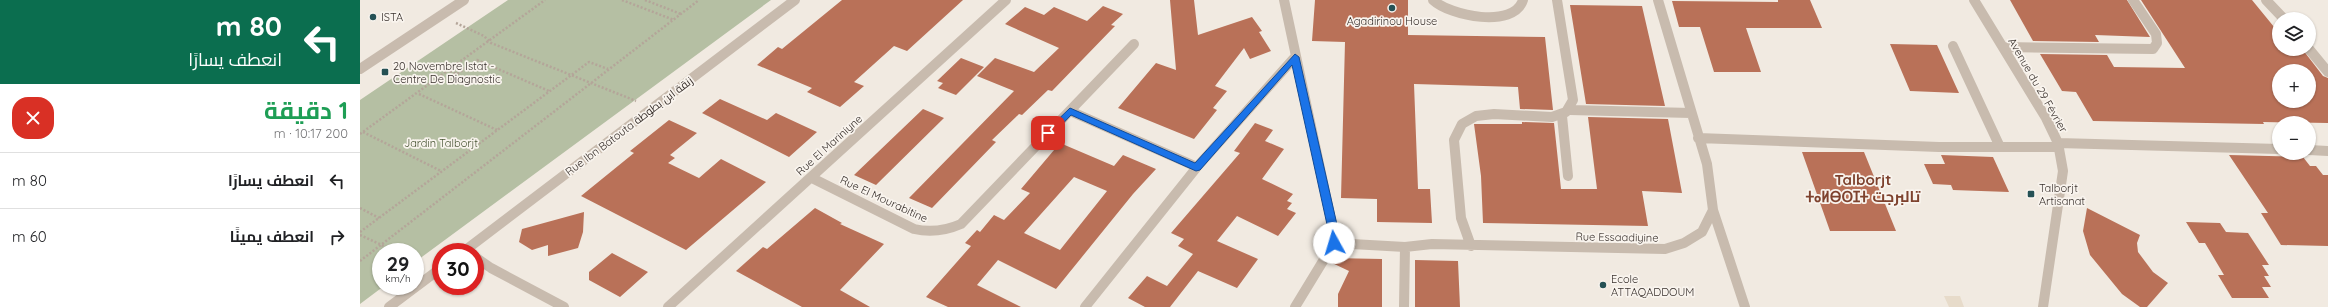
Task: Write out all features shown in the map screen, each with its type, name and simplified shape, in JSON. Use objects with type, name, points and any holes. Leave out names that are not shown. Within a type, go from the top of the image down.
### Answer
[{"type":"street","points":[[360,69],[464,0]]},
{"type":"street","name":"Rue Ibn Batouta زنقة ابن بطوطة","points":[[476,243],[796,0]]},
{"type":"street","name":"Rue El Mariniyne","points":[[668,307],[812,178],[1006,0]]},
{"type":"street","points":[[1284,0],[1333,229],[1334,243],[1295,307]]},
{"type":"street","points":[[1433,0],[1451,12],[1486,16],[1507,15],[1516,12],[1521,7],[1523,0]]},
{"type":"street","points":[[1557,0],[1573,100],[1566,113],[1568,176]]},
{"type":"street","points":[[1658,0],[1707,164],[1713,210],[1745,307]]},
{"type":"street","name":"Avenue du 29 Février","points":[[1974,0],[2046,118],[2058,145],[2063,171],[2043,307]]},
{"type":"street","points":[[2003,47],[2153,49],[2157,43],[2156,34],[2133,0]]},
{"type":"street","points":[[2266,0],[2277,12]]},
{"type":"street","name":"Rue El Mourabitine","points":[[812,178],[914,229],[938,233],[961,224],[1134,44]]},
{"type":"street","points":[[1953,46],[2000,147]]},
{"type":"street","points":[[2315,56],[2328,72]]},
{"type":"street","points":[[1085,307],[1196,167],[1295,57]]},
{"type":"street","points":[[1070,111],[1196,167]]},
{"type":"street","points":[[1471,246],[1461,218],[1454,140],[1456,129],[1463,122],[1481,115],[1691,113]]},
{"type":"street","points":[[1698,138],[1881,145],[2000,147],[2058,145],[2272,149]]},
{"type":"street","points":[[2316,150],[2328,151]]},
{"type":"street","name":"Rue Essaadiyine","points":[[1334,243],[1404,247],[1432,244],[1665,249],[1684,243],[1702,232],[1713,210]]},
{"type":"street","points":[[1404,247],[1404,307]]},
{"type":"street","points":[[484,263],[564,307]]},
{"type":"street","points":[[389,307],[432,275]]},
{"type":"path","points":[[360,134],[420,94],[488,40],[545,0]]},
{"type":"path","points":[[622,0],[674,20]]},
{"type":"path","points":[[645,0],[681,14]]},
{"type":"path","points":[[383,243],[699,0]]},
{"type":"path","points":[[440,16],[484,36],[488,40],[570,76],[653,108]]},
{"type":"path","points":[[450,71],[457,74],[477,60],[550,91]]},
{"type":"path","points":[[360,232],[589,62],[608,69]]},
{"type":"path","points":[[420,94],[496,130]]},
{"type":"path","points":[[363,132],[441,171]]},
{"type":"path","points":[[360,208],[379,218]]},
{"type":"path","points":[[360,235],[380,243]]},
{"type":"path","points":[[360,261],[372,252]]},
{"type":"green space","name":"Jardin Talborjt","points":[[508,0],[771,0],[441,243],[432,243],[432,249],[424,255],[424,243],[372,243],[372,295],[360,304],[360,100]]},
{"type":"shaded area","points":[[1944,296],[1960,296],[1964,307],[1949,307]]},
{"type":"building","points":[[842,0],[963,0],[907,51],[894,46],[854,82],[864,86],[840,107],[807,92],[812,88],[757,65],[778,47],[782,49]]},
{"type":"building","points":[[1170,0],[1194,0],[1198,35],[1252,17],[1262,31],[1259,32],[1271,51],[1250,59],[1244,48],[1215,86],[1227,91],[1213,108],[1217,110],[1194,139],[1118,108],[1156,63],[1176,70]]},
{"type":"building","points":[[1315,0],[1408,0],[1408,35],[1545,37],[1553,110],[1520,109],[1518,87],[1414,84],[1418,189],[1430,189],[1432,223],[1377,222],[1377,199],[1341,198],[1345,42],[1312,41]]},
{"type":"building","points":[[1778,0],[1810,0],[1822,28],[1746,28],[1761,72],[1714,72],[1700,27],[1679,27],[1672,1],[1778,2]]},
{"type":"building","points":[[2010,0],[2127,0],[2150,37],[2095,35],[2099,42],[2033,41]]},
{"type":"building","points":[[2141,0],[2252,0],[2272,24],[2272,56],[2308,56],[2314,64],[2272,64],[2272,108],[2316,108],[2316,67],[2323,76],[2328,78],[2328,123],[2316,123],[2316,116],[2272,116],[2272,122],[2263,122],[2264,124],[2093,121],[2076,92],[2062,91],[2040,54],[2107,55],[2114,67],[2185,68]]},
{"type":"building","points":[[1570,5],[1642,6],[1665,106],[1586,104]]},
{"type":"building","points":[[1103,6],[1123,14],[1111,25],[1115,26],[1052,91],[1048,90],[1022,115],[1019,114],[992,140],[996,142],[932,208],[909,198],[1014,91],[977,76],[995,58],[1034,72],[1059,48],[1005,24],[1025,7],[1044,15],[1054,7],[1087,21]]},
{"type":"building","points":[[1890,44],[1937,45],[1959,93],[1910,91]]},
{"type":"building","points":[[961,58],[984,67],[956,95],[938,88],[943,83],[937,81]]},
{"type":"building","points":[[720,99],[767,120],[776,113],[817,132],[789,157],[702,113]]},
{"type":"building","points":[[923,109],[944,118],[876,185],[854,175]]},
{"type":"building","points":[[1588,117],[1668,119],[1682,193],[1642,191],[1648,226],[1483,223],[1481,176],[1474,124],[1522,124],[1522,122],[1554,123],[1561,189],[1597,189]]},
{"type":"building","points":[[669,120],[697,133],[670,155],[675,158],[668,163],[699,178],[721,159],[766,182],[686,250],[581,196],[634,153],[630,151]]},
{"type":"building","points":[[1255,123],[1273,130],[1265,141],[1284,149],[1262,179],[1293,194],[1287,201],[1292,203],[1287,209],[1296,213],[1278,236],[1237,216],[1217,241],[1258,259],[1237,288],[1198,271],[1170,307],[1145,307],[1128,298],[1147,276],[1167,286],[1193,254],[1178,246],[1184,239],[1171,233],[1240,153],[1234,151]]},
{"type":"building","points":[[1060,143],[1114,166],[1123,155],[1156,169],[1133,194],[1056,289],[998,260],[977,285],[1021,307],[948,307],[926,297],[971,246],[965,243],[977,230],[980,232],[994,215],[1004,220],[1030,193],[1021,189]],"holes":[[[1074,177],[1107,191],[1060,250],[1024,233]]]},
{"type":"building","points":[[1802,152],[1864,152],[1896,231],[1830,231]]},
{"type":"building","points":[[1941,155],[1993,157],[2009,192],[1953,190],[1951,185],[1933,184],[1924,164],[1945,164]]},
{"type":"building","points":[[2229,155],[2272,156],[2272,160],[2305,160],[2310,166],[2316,166],[2323,175],[2328,175],[2328,246],[2281,245],[2261,213],[2268,213]]},
{"type":"building","points":[[815,208],[842,223],[840,224],[884,244],[840,290],[870,307],[802,307],[736,271],[763,247],[767,249]]},
{"type":"building","points":[[2087,208],[2140,235],[2137,243],[2138,252],[2153,272],[2168,283],[2147,307],[2140,307],[2122,294],[2090,255],[2083,231]]},
{"type":"building","points":[[584,212],[583,232],[578,248],[548,256],[548,245],[532,250],[519,242],[522,229]]},
{"type":"building","points":[[2186,222],[2220,223],[2226,232],[2248,233],[2269,265],[2262,265],[2269,276],[2264,276],[2271,287],[2262,287],[2269,298],[2232,298],[2218,275],[2224,275],[2205,243],[2199,243]]},
{"type":"building","points":[[612,253],[648,272],[620,297],[589,280],[589,272]]},
{"type":"building","points":[[1332,258],[1382,259],[1382,307],[1338,307],[1338,294],[1349,271],[1330,262]]},
{"type":"building","points":[[1415,260],[1458,261],[1460,307],[1415,307]]},
{"type":"place","name":"Agadirinou House","points":[[1392,8]]},
{"type":"place","name":"ISTA","points":[[373,17]]},
{"type":"place","name":"20 Novembre Istat - Centre De Diagnostic","points":[[385,72]]},
{"type":"place","name":"Talborjt Artisanat","points":[[2031,194]]},
{"type":"place","name":"Ecole ATTAQADDOUM","points":[[1603,285]]},
{"type":"district","name":"Talborjt ⵜⴰⵍⴱⵔⵊⵜ تالبرجت","points":[[1863,188]]},
{"type":"route","points":[[1048,133],[1070,111],[1196,167],[1295,57],[1333,229],[1334,243]]}]
